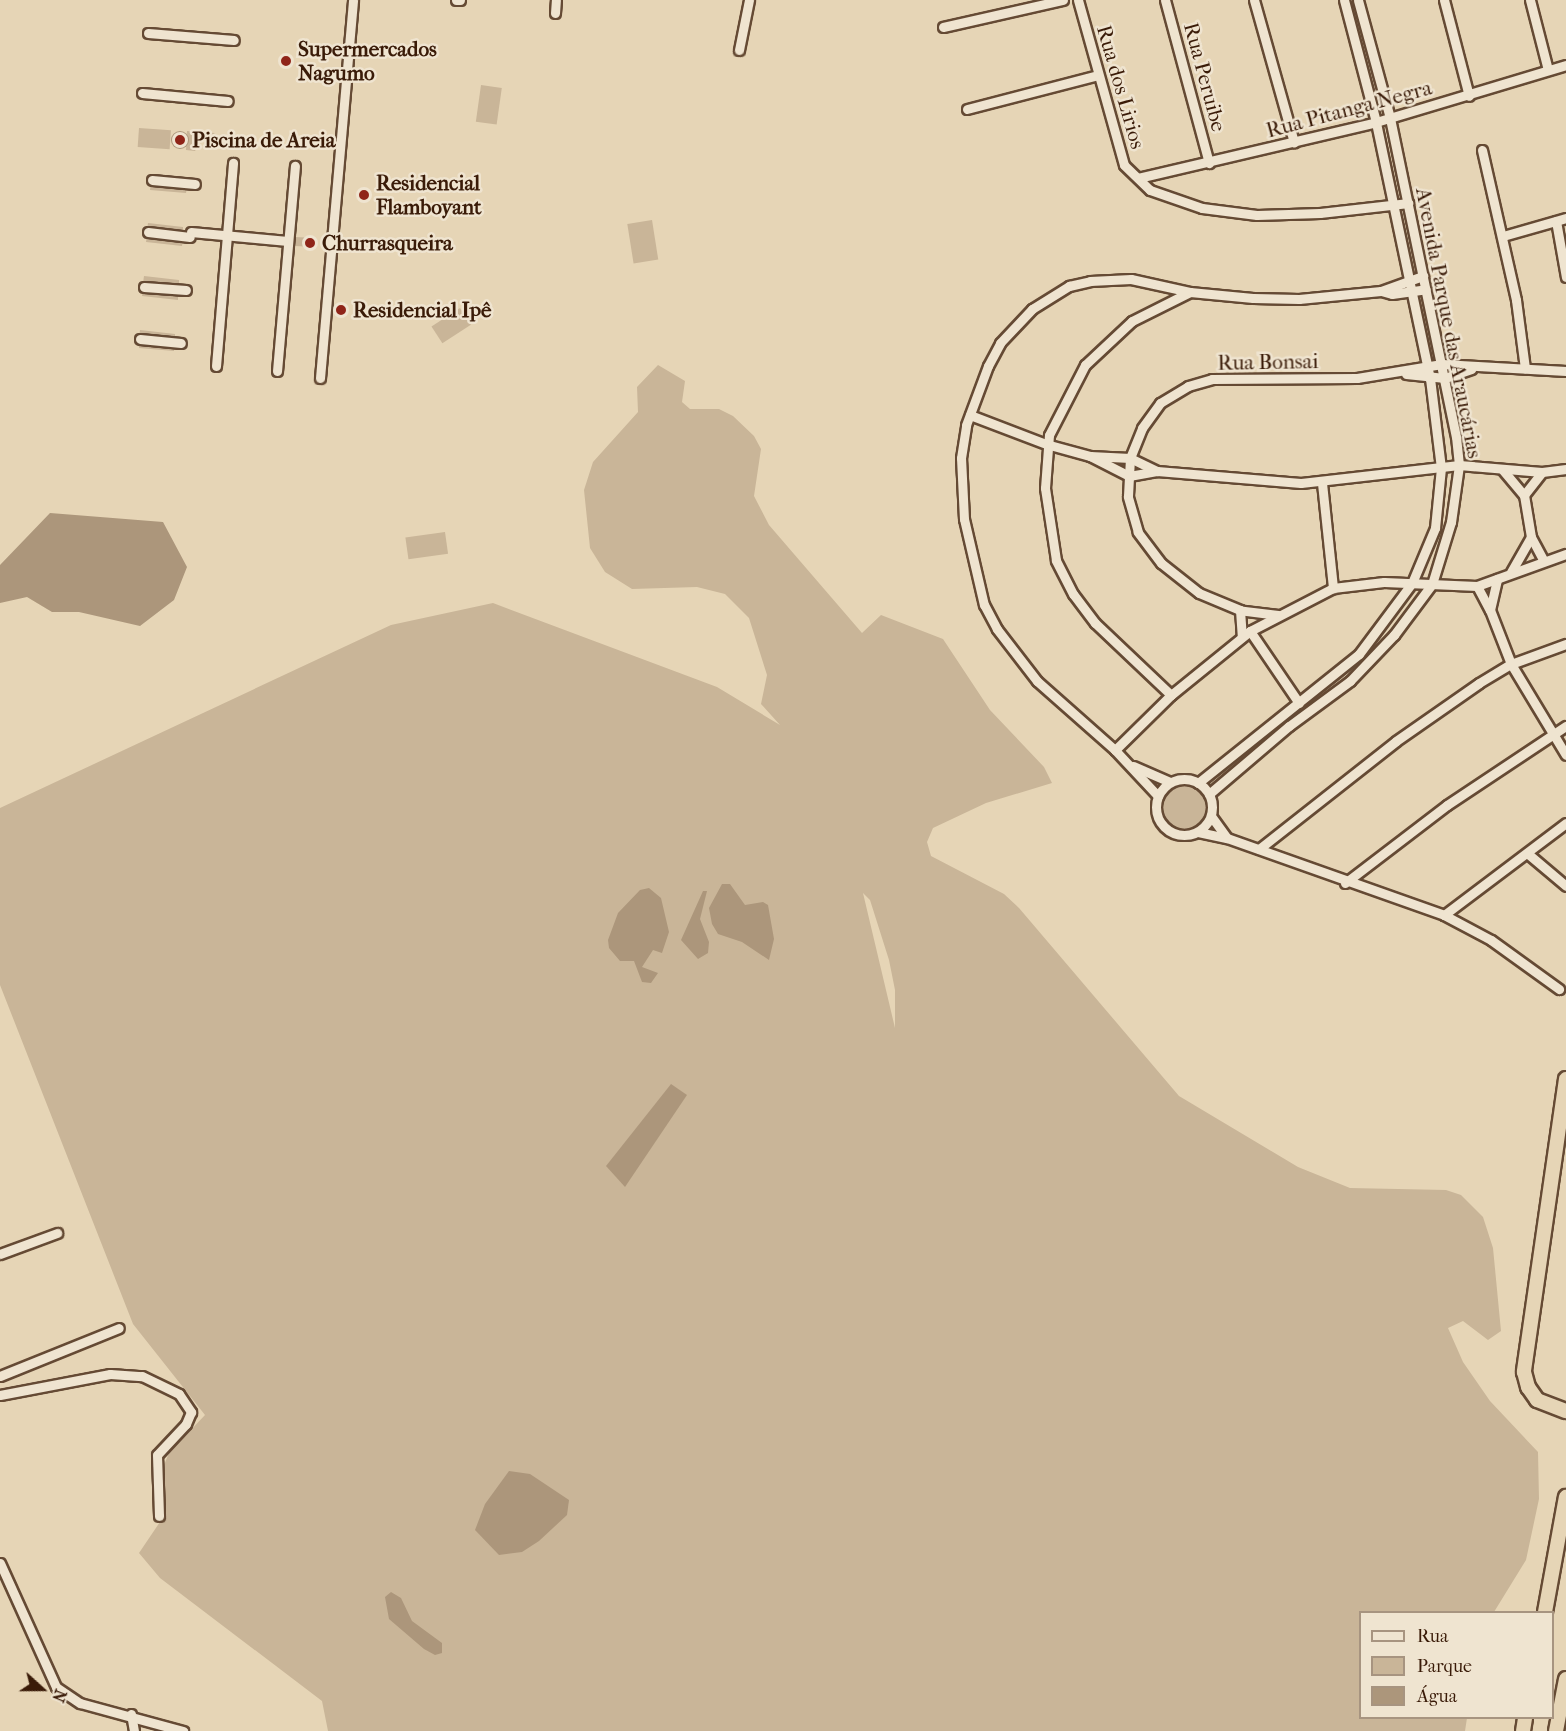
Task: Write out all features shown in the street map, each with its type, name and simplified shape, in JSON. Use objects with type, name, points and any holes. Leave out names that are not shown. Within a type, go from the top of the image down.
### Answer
[{"type":"highway","points":[[1566,1079],[1524,1372],[1528,1387],[1537,1400],[1566,1411]]},
{"type":"highway","points":[[1545,1611],[1566,1497]]},
{"type":"highway","points":[[1556,1731],[1566,1679]]},
{"type":"street","points":[[320,378],[353,0]]},
{"type":"street","points":[[555,13],[556,0]]},
{"type":"street","points":[[739,50],[748,0]]},
{"type":"street","points":[[943,27],[1063,0]]},
{"type":"street","name":"Rua dos Lirios","points":[[1078,0],[1124,165],[1163,196],[1226,213],[1292,215],[1408,203]]},
{"type":"street","name":"Rua Peruibe","points":[[1165,0],[1209,163]]},
{"type":"street","points":[[1254,0],[1294,142]]},
{"type":"street","name":"Avenida Parque das Araucárias","points":[[1198,783],[1359,654],[1412,583],[1435,528],[1441,468],[1430,379],[1376,122],[1344,0]]},
{"type":"street","name":"Avenida Parque das Araucárias","points":[[1209,794],[1289,726],[1350,681],[1394,635],[1432,584],[1451,522],[1459,465],[1445,378],[1390,118],[1358,0]]},
{"type":"street","points":[[1444,0],[1469,96]]},
{"type":"street","points":[[1530,0],[1548,70]]},
{"type":"street","points":[[148,33],[234,40]]},
{"type":"street","name":"Rua Pitanga Negra","points":[[1138,178],[1376,122],[1469,96],[1566,65]]},
{"type":"street","points":[[1364,75],[1377,71]]},
{"type":"street","points":[[967,109],[1098,75]]},
{"type":"street","points":[[142,93],[228,101]]},
{"type":"street","points":[[1482,150],[1503,236],[1524,342],[1525,368]]},
{"type":"street","points":[[216,366],[233,164]]},
{"type":"street","points":[[277,371],[295,166]]},
{"type":"street","points":[[152,180],[195,184]]},
{"type":"street","points":[[1503,236],[1566,218]]},
{"type":"street","points":[[1556,221],[1566,277]]},
{"type":"street","points":[[148,232],[227,235],[288,241]]},
{"type":"street","points":[[1158,796],[1131,765],[1037,681],[997,629],[984,605],[973,571],[961,484],[961,458],[970,415],[1000,343],[1015,325],[1051,296],[1069,286],[1112,278],[1151,281],[1190,292],[1299,299],[1381,291],[1423,276]]},
{"type":"street","points":[[144,287],[186,291]]},
{"type":"street","points":[[1381,291],[1392,294],[1426,289]]},
{"type":"street","points":[[1171,695],[1095,623],[1063,576],[1046,513],[1048,444],[1067,394],[1095,354],[1132,321],[1190,292]]},
{"type":"street","points":[[140,339],[181,343]]},
{"type":"street","points":[[1403,373],[1442,364],[1566,371]]},
{"type":"street","points":[[1403,373],[1430,379],[1445,378],[1476,367]]},
{"type":"street","name":"Rua Bonsai","points":[[1278,615],[1240,610],[1199,593],[1147,548],[1131,516],[1129,476],[1130,458],[1142,428],[1160,403],[1200,382],[1303,381],[1403,373]]},
{"type":"street","points":[[970,415],[1048,444],[1090,456],[1129,476],[1157,471],[1217,479],[1322,483],[1459,465],[1542,472],[1566,469]]},
{"type":"street","points":[[1090,456],[1130,458],[1157,471]]},
{"type":"street","points":[[1502,469],[1524,495],[1531,537],[1544,560]]},
{"type":"street","points":[[1524,495],[1542,472]]},
{"type":"street","points":[[1322,483],[1333,588]]},
{"type":"street","points":[[1511,572],[1531,537]]},
{"type":"street","points":[[1115,750],[1171,695],[1246,634],[1278,615],[1333,588],[1369,583],[1477,586],[1566,554]]},
{"type":"street","points":[[1490,610],[1497,579]]},
{"type":"street","points":[[1477,586],[1490,610],[1511,664],[1566,755]]},
{"type":"street","points":[[1240,610],[1246,634],[1299,703]]},
{"type":"street","points":[[1259,849],[1396,741],[1511,664],[1566,644]]},
{"type":"street","points":[[1345,883],[1447,805],[1551,733],[1566,726]]},
{"type":"street","points":[[1131,765],[1170,782]]},
{"type":"street","points":[[1227,838],[1211,816],[1209,794],[1198,783],[1179,779],[1170,782],[1158,796],[1156,813],[1165,828],[1181,836],[1198,832],[1227,838],[1345,883],[1444,915],[1491,940],[1559,989]]},
{"type":"street","points":[[1198,832],[1211,816]]},
{"type":"street","points":[[1444,915],[1566,823]]},
{"type":"street","points":[[1527,853],[1566,886]]},
{"type":"street","points":[[0,1254],[57,1233]]},
{"type":"street","points":[[0,1376],[119,1328]]},
{"type":"street","points":[[0,1395],[110,1374],[142,1376],[179,1394],[191,1412],[186,1424],[157,1455],[159,1516]]},
{"type":"street","points":[[0,1563],[56,1687],[80,1703],[131,1714],[183,1731]]},
{"type":"street","points":[[131,1714],[134,1731]]},
{"type":"green space","points":[[481,85],[502,88],[497,125],[476,122]]},
{"type":"green space","points":[[139,128],[171,130],[170,149],[138,147]]},
{"type":"green space","points":[[187,131],[215,133],[201,141],[195,151],[186,150]]},
{"type":"green space","points":[[151,183],[187,187],[186,193],[150,190]]},
{"type":"green space","points":[[652,220],[658,260],[634,263],[627,224]]},
{"type":"green space","points":[[148,223],[183,227],[183,233],[147,230]]},
{"type":"green space","points":[[147,236],[183,239],[182,246],[146,242]]},
{"type":"green space","points":[[295,237],[316,238],[316,247],[295,246]]},
{"type":"green space","points":[[144,276],[179,280],[179,286],[143,283]]},
{"type":"green space","points":[[143,290],[178,293],[178,300],[142,296]]},
{"type":"green space","points":[[460,308],[471,325],[442,343],[431,327]]},
{"type":"green space","points":[[140,330],[175,334],[175,340],[139,337]]},
{"type":"green space","points":[[139,341],[174,345],[174,351],[139,348]]},
{"type":"green space","points":[[658,365],[685,381],[682,402],[690,409],[719,409],[733,416],[754,436],[761,449],[754,496],[769,525],[862,633],[881,615],[943,639],[990,710],[1044,767],[1052,783],[986,803],[933,828],[927,842],[931,856],[1004,894],[1019,908],[1179,1096],[1298,1167],[1350,1188],[1446,1190],[1461,1195],[1483,1217],[1493,1248],[1501,1331],[1488,1340],[1463,1321],[1448,1328],[1463,1362],[1490,1401],[1538,1452],[1539,1499],[1526,1560],[1495,1611],[1359,1611],[1359,1719],[1467,1719],[1465,1731],[328,1731],[322,1701],[160,1578],[139,1553],[164,1516],[162,1470],[169,1453],[205,1415],[133,1324],[0,985],[0,808],[391,625],[493,603],[717,687],[780,725],[761,704],[767,675],[749,618],[725,594],[697,587],[632,589],[605,572],[590,548],[584,490],[593,462],[638,412],[637,387]],"holes":[[[863,893],[870,900],[889,960],[895,990],[895,1028]]]},
{"type":"green space","points":[[445,532],[448,554],[408,559],[405,538]]},
{"type":"green space","points":[[1184,784],[1200,791],[1207,807],[1200,823],[1184,830],[1168,823],[1161,807],[1168,791]]},
{"type":"water","name":"Piscina de Areia","points":[[180,131],[186,134],[189,140],[186,146],[180,149],[174,146],[171,140],[174,134]]},
{"type":"water","points":[[50,513],[163,522],[187,567],[174,600],[140,626],[79,612],[52,612],[27,597],[0,603],[0,565]]},
{"type":"water","points":[[722,884],[730,884],[745,905],[763,902],[768,905],[774,939],[769,960],[742,942],[718,934],[712,924],[709,908]]},
{"type":"water","points":[[649,888],[661,898],[669,932],[662,953],[653,950],[642,967],[658,973],[651,983],[642,982],[634,961],[620,961],[609,948],[608,940],[618,913],[640,890]]},
{"type":"water","points":[[703,891],[707,891],[700,919],[709,942],[708,953],[698,959],[681,940]]},
{"type":"water","points":[[671,1084],[687,1095],[625,1187],[606,1166]]},
{"type":"water","points":[[509,1471],[530,1474],[569,1500],[567,1515],[539,1541],[522,1552],[499,1555],[475,1530],[485,1504]]},
{"type":"water","points":[[391,1592],[401,1598],[412,1621],[442,1643],[442,1653],[435,1655],[424,1649],[389,1619],[385,1597]]},
{"type":"place","name":"Supermercados Nagumo","points":[[286,61]]},
{"type":"place","name":"Piscina de Areia","points":[[180,140]]},
{"type":"place","name":"Residencial Flamboyant","points":[[364,195]]},
{"type":"place","name":"Churrasqueira","points":[[310,243]]},
{"type":"place","name":"Residencial Ipê","points":[[341,310]]}]
